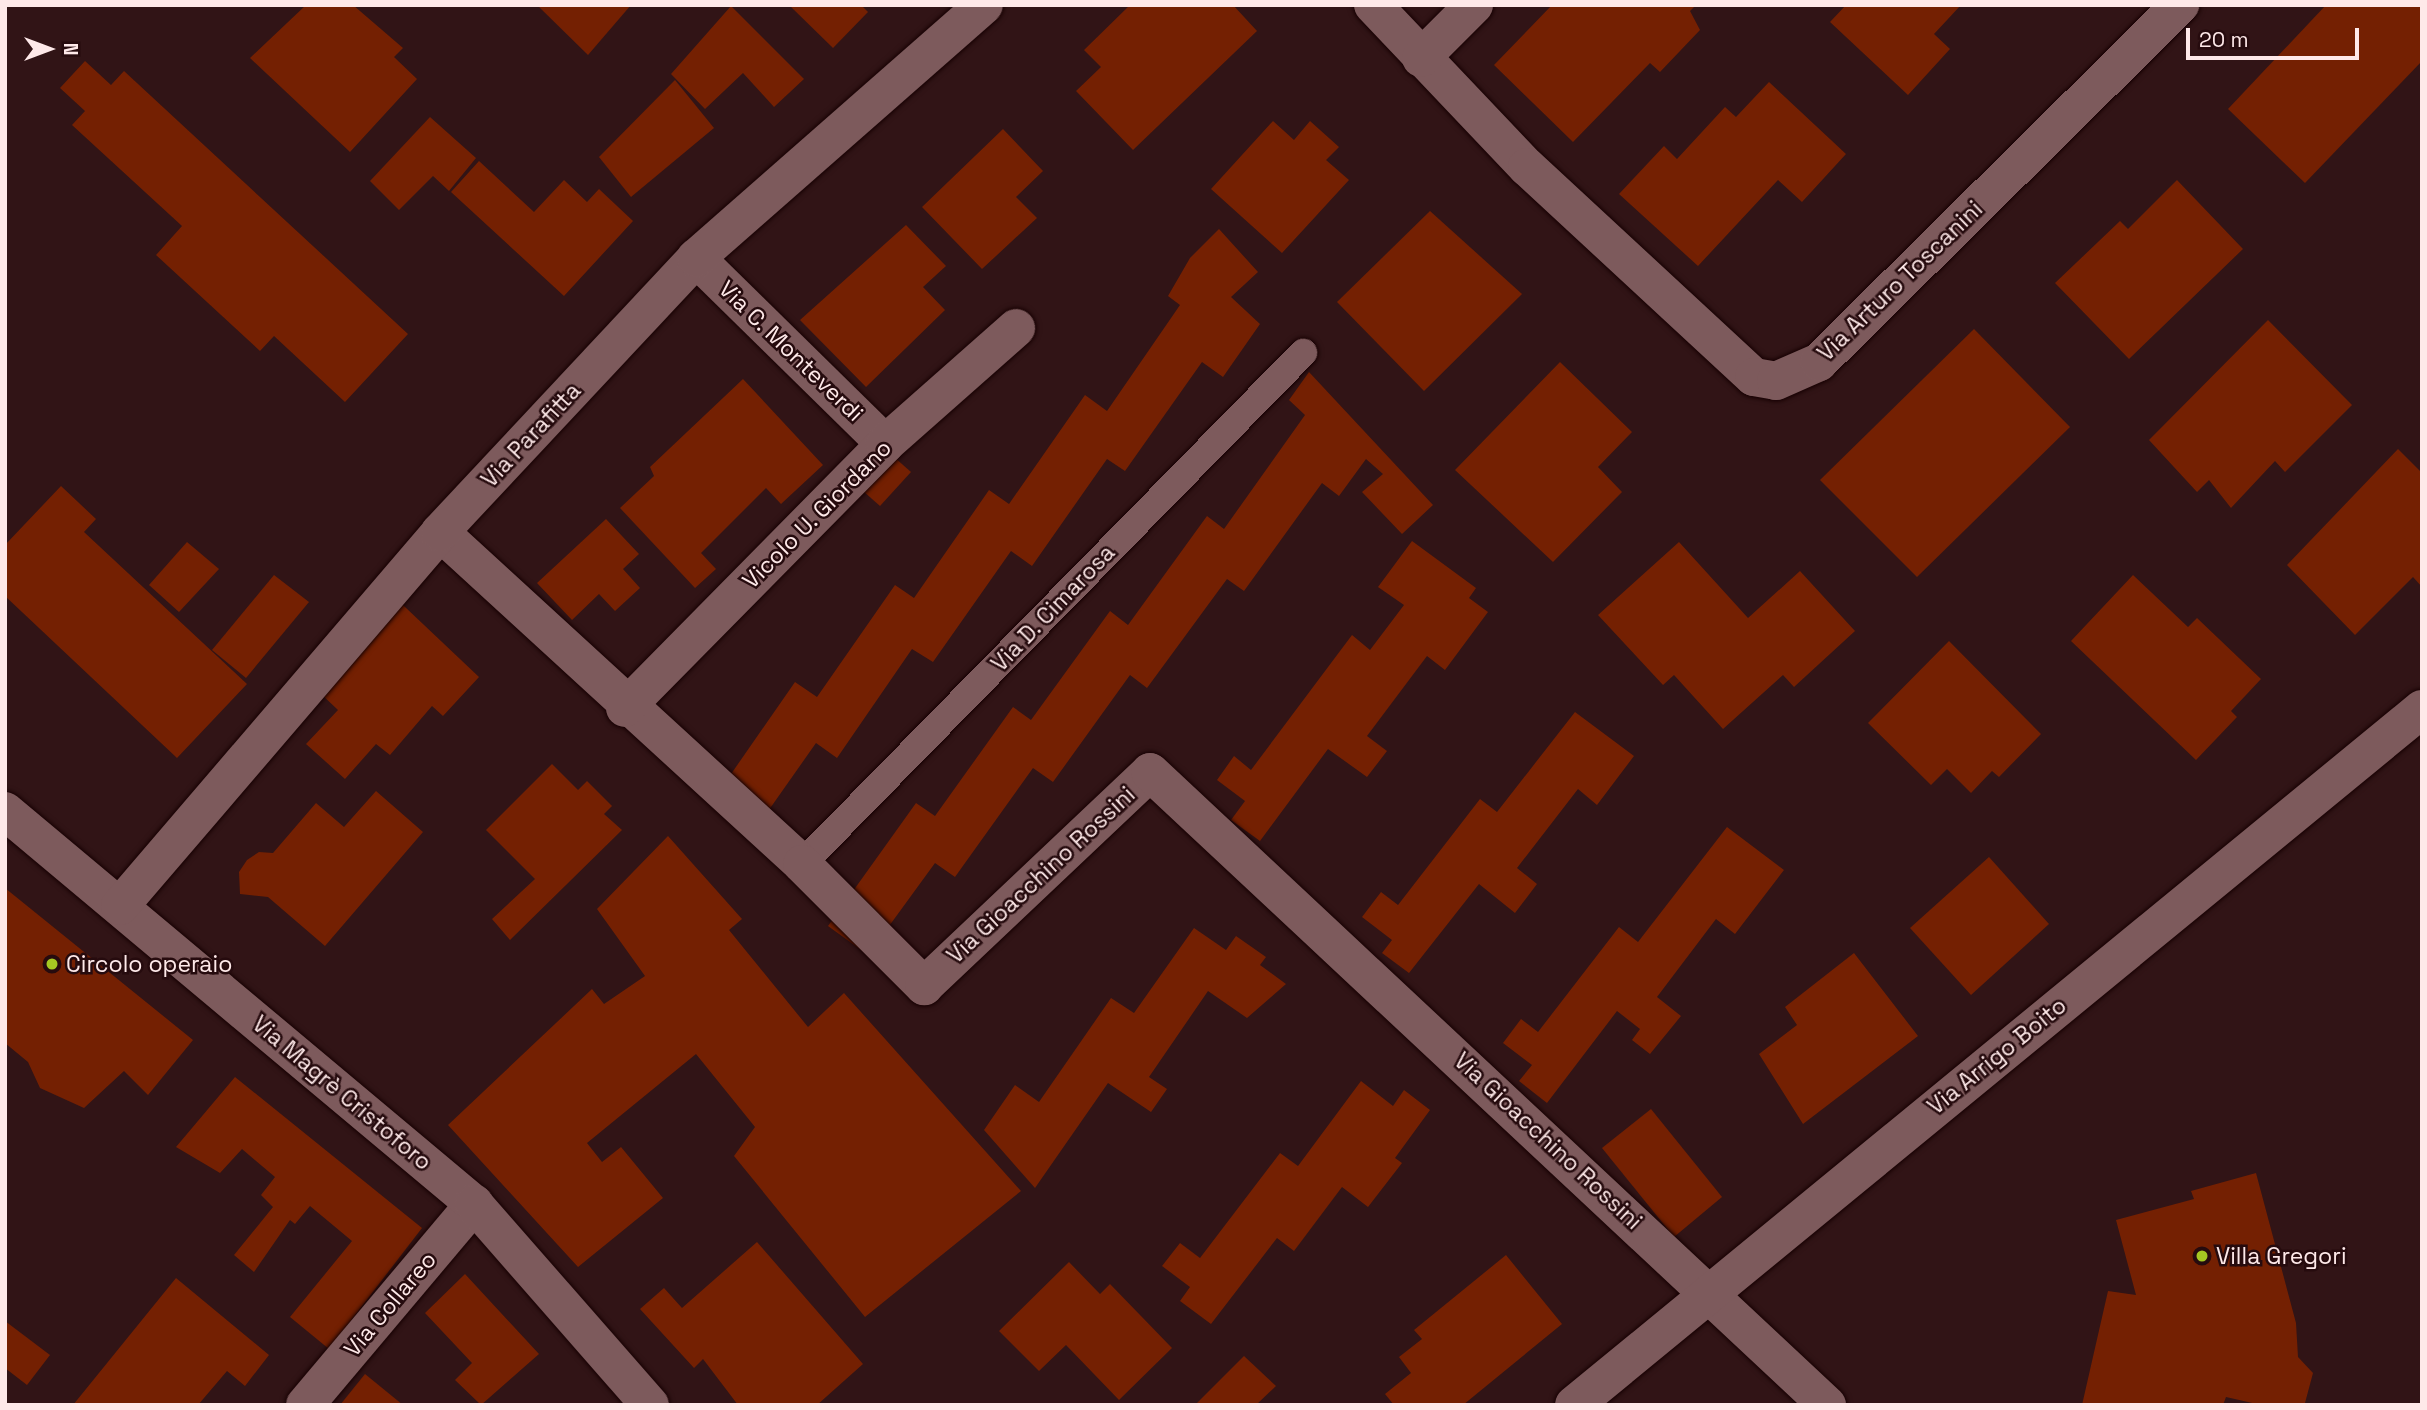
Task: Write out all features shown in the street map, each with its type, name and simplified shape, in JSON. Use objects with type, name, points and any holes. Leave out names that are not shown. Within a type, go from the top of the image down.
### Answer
[{"type":"street","name":"Via Parafitta","points":[[120,906],[440,532],[696,258],[984,5]]},
{"type":"street","name":"Via Arturo Toscanini","points":[[1373,5],[1527,167],[1754,377],[1776,381],[1819,362],[2180,5]]},
{"type":"street","points":[[1421,58],[1474,5]]},
{"type":"street","name":"Via C. Monteverdi","points":[[696,258],[886,444]]},
{"type":"street","name":"Vicolo U. Giordano","points":[[625,708],[886,444],[1016,328]]},
{"type":"street","name":"Via Gioacchino Rossini","points":[[440,532],[625,708],[802,864],[924,986],[1150,772],[1710,1290],[1827,1405]]},
{"type":"street","name":"Via Arrigo Boito","points":[[1574,1405],[1710,1290],[2422,709]]},
{"type":"street","name":"Via Magrè Cristoforo","points":[[5,811],[474,1204],[650,1405]]},
{"type":"street","name":"Via Collareo","points":[[305,1405],[474,1204]]},
{"type":"lane","name":"Via D. Cimarosa","points":[[802,864],[1303,353]]},
{"type":"building","points":[[306,5],[353,5],[403,48],[394,57],[417,79],[350,152],[250,58]]},
{"type":"building","points":[[537,5],[631,5],[588,55]]},
{"type":"building","points":[[789,5],[861,5],[868,12],[833,48]]},
{"type":"building","points":[[1130,5],[1233,5],[1257,31],[1133,150],[1076,91],[1101,67],[1084,50]]},
{"type":"building","points":[[1552,5],[1696,5],[1690,11],[1700,30],[1660,72],[1650,63],[1573,142],[1494,65]]},
{"type":"building","points":[[1846,5],[1961,5],[1934,34],[1950,49],[1908,95],[1830,22]]},
{"type":"building","points":[[2326,5],[2422,5],[2422,61],[2305,183],[2228,109]]},
{"type":"building","points":[[731,6],[804,79],[774,107],[743,73],[705,109],[671,74]]},
{"type":"building","points":[[85,61],[111,85],[124,71],[408,334],[345,402],[274,336],[260,351],[156,255],[182,226],[72,125],[85,111],[60,88]]},
{"type":"building","points":[[675,80],[714,128],[631,197],[599,157]]},
{"type":"building","points":[[1769,82],[1846,154],[1802,202],[1778,180],[1698,266],[1619,194],[1664,146],[1677,159],[1725,107],[1736,117]]},
{"type":"building","points":[[430,117],[476,158],[449,191],[433,176],[399,210],[370,181]]},
{"type":"building","points":[[1273,121],[1294,140],[1310,121],[1339,147],[1326,160],[1349,180],[1282,253],[1211,189]]},
{"type":"building","points":[[1003,129],[1043,171],[1016,197],[1037,218],[982,269],[922,207]]},
{"type":"building","points":[[479,161],[534,212],[564,180],[587,202],[599,189],[633,221],[564,296],[451,192]]},
{"type":"building","points":[[2177,180],[2243,249],[2129,359],[2055,283],[2120,221],[2128,229]]},
{"type":"building","points":[[1430,211],[1522,294],[1424,391],[1337,302]]},
{"type":"building","points":[[906,225],[946,266],[923,287],[945,310],[866,387],[800,320]]},
{"type":"building","points":[[1219,229],[1258,272],[1231,297],[1260,324],[1223,377],[1202,362],[1125,471],[1107,459],[1032,566],[1011,551],[933,662],[912,649],[837,758],[816,743],[752,834],[722,787],[795,682],[817,697],[895,585],[914,598],[989,490],[1009,504],[1085,395],[1107,411],[1180,305],[1168,296],[1190,258]]},
{"type":"building","points":[[2268,320],[2352,405],[2285,472],[2275,461],[2231,508],[2209,480],[2197,492],[2149,440]]},
{"type":"building","points":[[1974,329],[2070,427],[1917,577],[1820,480]]},
{"type":"building","points":[[1560,362],[1632,432],[1598,467],[1622,492],[1553,562],[1455,470]]},
{"type":"building","points":[[1309,372],[1433,505],[1402,534],[1362,492],[1383,474],[1366,459],[1339,496],[1322,483],[1244,591],[1227,579],[1147,688],[1130,675],[1053,782],[1033,768],[955,877],[935,863],[868,955],[828,926],[916,803],[935,816],[1013,707],[1031,720],[1110,611],[1128,625],[1207,516],[1224,529],[1305,415],[1289,400]]},
{"type":"building","points":[[743,379],[823,465],[781,504],[766,488],[701,553],[716,569],[695,588],[620,508],[654,476],[650,467]]},
{"type":"building","points":[[2398,449],[2422,473],[2422,587],[2413,577],[2355,635],[2287,565]]},
{"type":"building","points":[[894,457],[911,472],[880,506],[863,491]]},
{"type":"building","points":[[61,486],[96,519],[84,532],[247,684],[177,758],[5,596],[5,545]]},
{"type":"building","points":[[606,519],[639,554],[623,569],[640,588],[615,611],[599,594],[572,620],[537,583]]},
{"type":"building","points":[[1412,541],[1476,588],[1469,598],[1488,612],[1445,670],[1427,656],[1367,736],[1387,751],[1367,777],[1328,749],[1260,841],[1231,820],[1245,801],[1217,780],[1234,756],[1251,770],[1352,635],[1370,650],[1404,605],[1378,587]]},
{"type":"building","points":[[187,542],[219,569],[179,612],[149,585]]},
{"type":"building","points":[[1679,542],[1748,618],[1800,571],[1855,631],[1794,687],[1783,675],[1723,729],[1674,675],[1663,685],[1598,615]]},
{"type":"building","points":[[274,575],[309,602],[246,678],[212,650]]},
{"type":"building","points":[[2133,575],[2188,627],[2197,618],[2261,679],[2231,711],[2237,717],[2196,760],[2071,641]]},
{"type":"building","points":[[386,589],[479,677],[443,716],[432,706],[390,755],[376,744],[345,779],[306,744],[338,710],[303,677]]},
{"type":"building","points":[[1949,641],[2041,734],[1999,777],[1992,771],[1971,793],[1947,769],[1931,785],[1868,723]]},
{"type":"building","points":[[1575,712],[1634,756],[1597,805],[1578,789],[1517,868],[1537,884],[1515,913],[1479,884],[1409,973],[1382,953],[1392,940],[1362,917],[1381,892],[1398,905],[1480,799],[1497,812]]},
{"type":"building","points":[[552,764],[578,790],[587,781],[612,806],[604,814],[622,830],[510,940],[492,919],[535,879],[486,830]]},
{"type":"building","points":[[376,791],[423,832],[325,946],[268,897],[240,894],[239,872],[247,860],[259,852],[273,853],[316,803],[344,827]]},
{"type":"building","points":[[1727,827],[1784,870],[1735,934],[1716,919],[1657,997],[1681,1016],[1650,1054],[1632,1040],[1640,1029],[1617,1011],[1547,1103],[1519,1081],[1532,1065],[1503,1043],[1521,1019],[1538,1032],[1619,927],[1638,942]]},
{"type":"building","points":[[668,836],[742,919],[729,930],[808,1027],[844,993],[1021,1191],[865,1317],[734,1156],[755,1127],[696,1054],[587,1143],[602,1162],[621,1147],[663,1198],[578,1267],[448,1125],[592,989],[604,1004],[645,976],[597,909]]},
{"type":"building","points":[[1989,857],[2049,924],[1971,995],[1910,928]]},
{"type":"building","name":"Circolo operaio","points":[[5,888],[193,1040],[148,1095],[124,1071],[84,1108],[40,1088],[28,1062],[5,1043]]},
{"type":"building","points":[[1194,928],[1226,950],[1236,936],[1266,957],[1260,965],[1286,984],[1247,1018],[1208,991],[1149,1077],[1167,1089],[1151,1112],[1108,1083],[1035,1188],[984,1130],[1015,1085],[1039,1102],[1111,998],[1134,1013]]},
{"type":"building","points":[[1854,953],[1918,1036],[1803,1124],[1759,1054],[1797,1025],[1785,1007]]},
{"type":"building","points":[[235,1077],[422,1228],[329,1349],[290,1317],[352,1241],[310,1206],[295,1224],[290,1220],[254,1272],[234,1255],[273,1207],[261,1195],[275,1177],[242,1149],[220,1173],[176,1147]]},
{"type":"building","points":[[1361,1081],[1393,1106],[1404,1090],[1430,1110],[1395,1158],[1402,1163],[1368,1207],[1342,1187],[1294,1251],[1277,1238],[1211,1324],[1180,1301],[1190,1287],[1162,1266],[1180,1243],[1200,1258],[1280,1153],[1298,1166]]},
{"type":"building","points":[[1651,1109],[1722,1197],[1674,1237],[1602,1148]]},
{"type":"building","name":"Villa Gregori","points":[[2256,1173],[2296,1323],[2298,1357],[2313,1373],[2305,1403],[2261,1405],[2226,1397],[2223,1405],[2082,1405],[2108,1291],[2136,1295],[2116,1220],[2194,1199],[2191,1191]]},
{"type":"building","points":[[757,1242],[863,1364],[817,1405],[738,1405],[703,1359],[694,1368],[640,1309],[664,1288],[682,1308]]},
{"type":"building","points":[[1506,1255],[1562,1324],[1463,1405],[1394,1405],[1385,1394],[1411,1373],[1399,1357],[1422,1339],[1414,1330]]},
{"type":"building","points":[[1069,1262],[1100,1294],[1110,1284],[1172,1348],[1119,1400],[1066,1345],[1039,1371],[999,1331]]},
{"type":"building","points":[[465,1274],[539,1354],[481,1405],[455,1380],[472,1363],[425,1313]]},
{"type":"building","points":[[176,1278],[269,1355],[245,1386],[227,1371],[198,1405],[73,1405]]},
{"type":"building","points":[[5,1321],[50,1355],[27,1385],[5,1368]]},
{"type":"building","points":[[1244,1356],[1276,1386],[1256,1405],[1195,1405]]},
{"type":"building","points":[[365,1374],[403,1405],[340,1405]]},
{"type":"place","name":"Circolo operaio","points":[[52,964]]},
{"type":"place","name":"Villa Gregori","points":[[2202,1256]]}]
